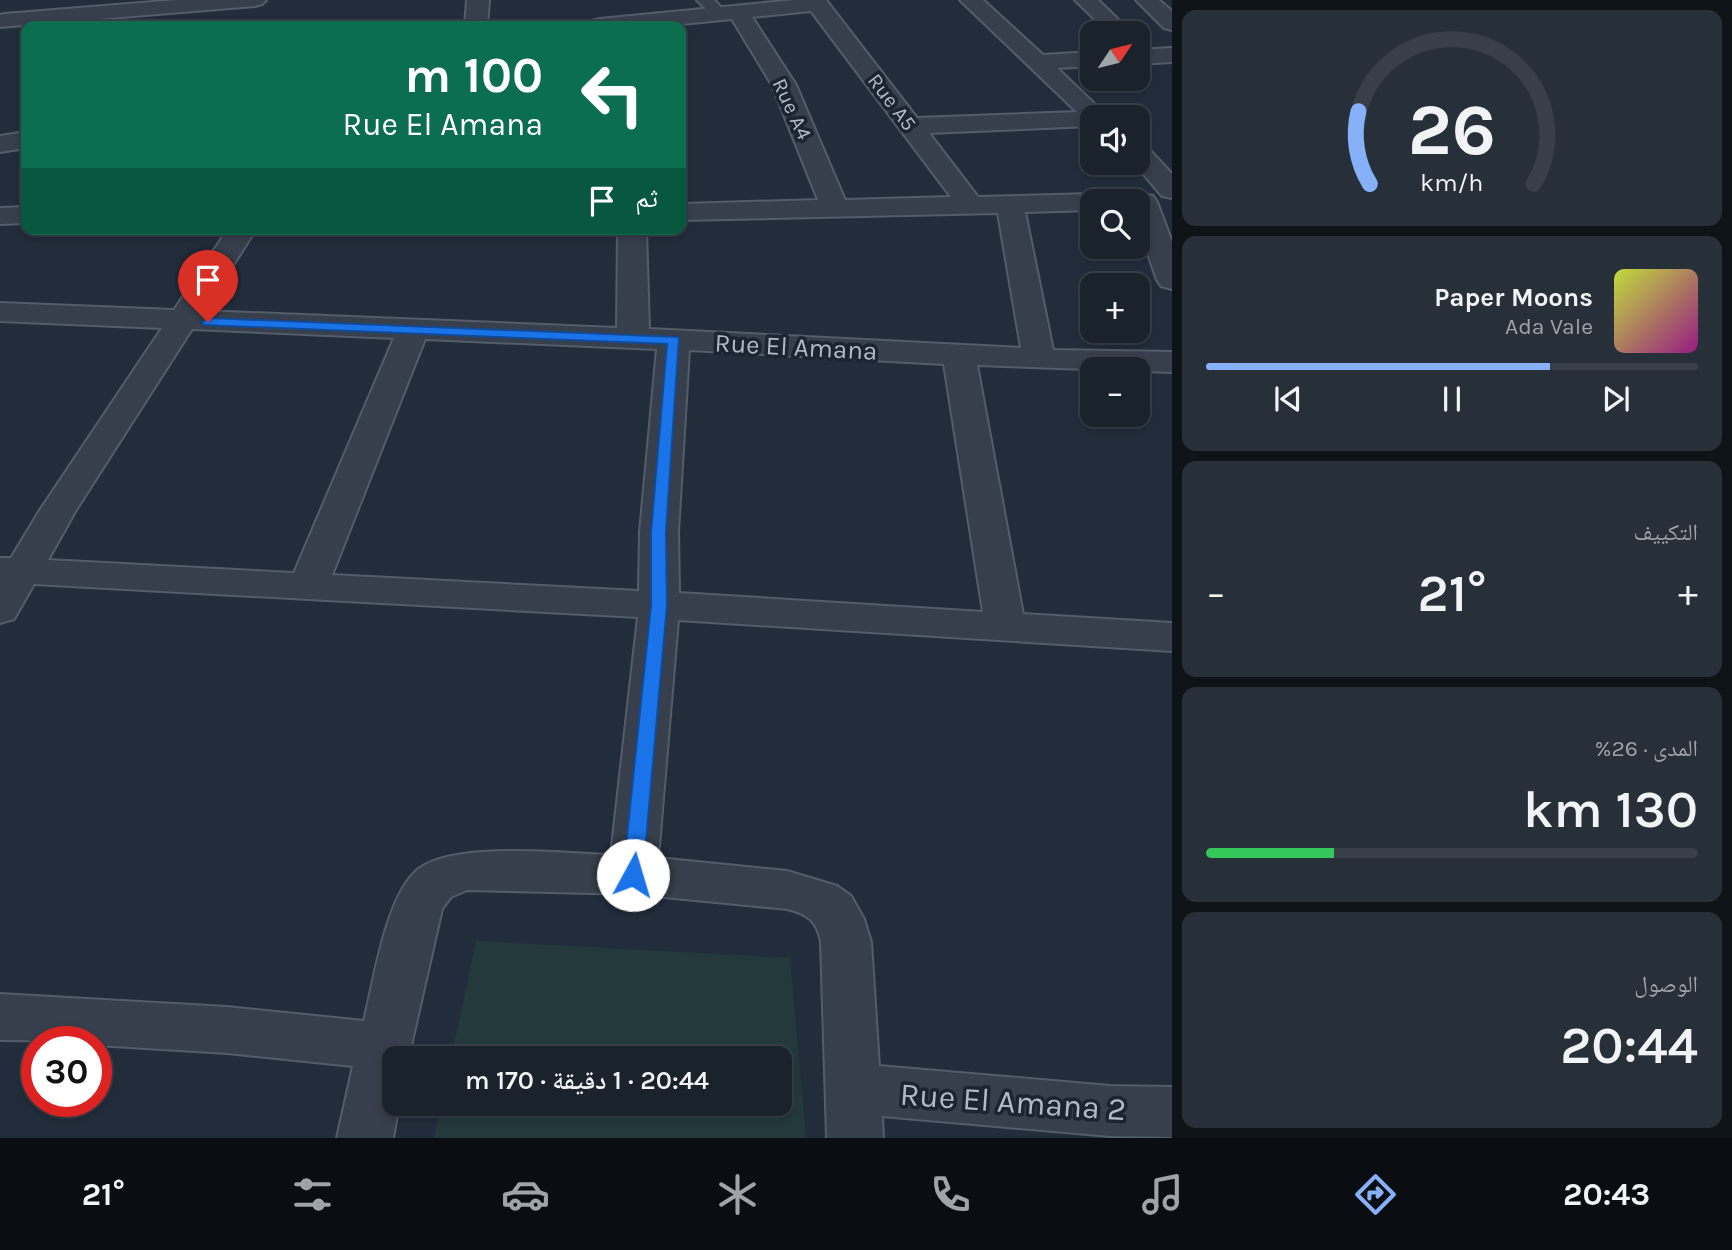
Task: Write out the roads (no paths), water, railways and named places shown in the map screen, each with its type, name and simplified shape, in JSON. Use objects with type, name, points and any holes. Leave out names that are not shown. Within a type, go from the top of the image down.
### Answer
[{"type":"street","points":[[477,21],[478,0]]},
{"type":"street","points":[[971,0],[1081,105]]},
{"type":"street","points":[[1086,0],[1108,21]]},
{"type":"street","points":[[1147,0],[1172,23]]},
{"type":"street","points":[[636,21],[722,9],[816,2]]},
{"type":"street","name":"Rue A5","points":[[816,2],[970,204]]},
{"type":"street","points":[[4,16],[75,8],[261,4]]},
{"type":"street","name":"Rue A4","points":[[722,9],[784,85],[836,210]]},
{"type":"street","points":[[1150,54],[1172,55]]},
{"type":"street","points":[[1038,62],[1080,60]]},
{"type":"street","points":[[911,126],[1080,119]]},
{"type":"street","points":[[0,144],[21,141]]},
{"type":"street","points":[[1150,147],[1172,148]]},
{"type":"street","points":[[1150,165],[1172,190]]},
{"type":"street","points":[[1010,202],[1027,307],[1039,359]]},
{"type":"street","points":[[686,212],[1080,202]]},
{"type":"street","points":[[1150,202],[1172,203]]},
{"type":"street","points":[[0,216],[21,215]]},
{"type":"street","points":[[1150,226],[1172,280]]},
{"type":"street","points":[[0,610],[11,570],[58,510],[238,235]]},
{"type":"street","points":[[632,235],[633,338]]},
{"type":"street","name":"Rue El Amana","points":[[0,312],[633,338],[1039,359],[1172,362]]},
{"type":"street","points":[[308,587],[413,330]]},
{"type":"street","points":[[633,875],[659,605],[659,532],[674,340]]},
{"type":"street","points":[[959,355],[1005,627]]},
{"type":"street","points":[[11,570],[659,605],[1172,637]]},
{"type":"street","points":[[0,1017],[227,1030],[383,1046],[417,912],[427,891],[451,873],[467,871],[633,875],[787,890],[811,895],[832,906],[843,922],[854,1114]]},
{"type":"street","points":[[365,1138],[382,1051]]},
{"type":"street","name":"Rue El Amana 2","points":[[854,1114],[1172,1112]]}]
